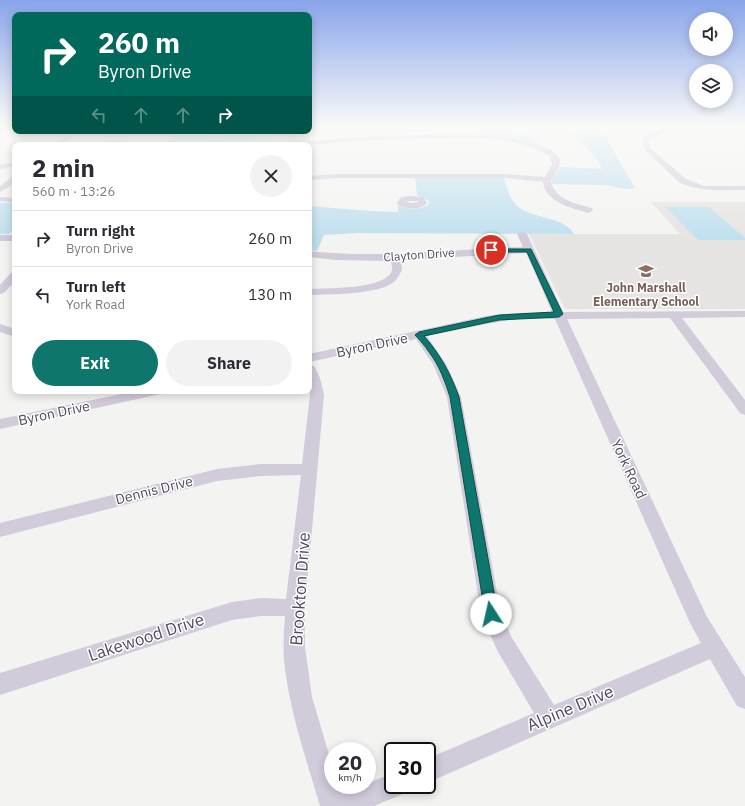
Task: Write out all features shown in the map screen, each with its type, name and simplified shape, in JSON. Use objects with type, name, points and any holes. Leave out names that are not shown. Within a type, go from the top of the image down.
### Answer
[{"type":"street","points":[[0,167],[12,164]]},
{"type":"street","points":[[556,164],[547,180],[550,190],[556,196],[573,206],[589,210]]},
{"type":"street","points":[[664,164],[683,181],[693,185],[709,188],[745,188]]},
{"type":"street","points":[[312,178],[335,176],[410,182],[506,176],[547,180]]},
{"type":"street","points":[[0,190],[12,181]]},
{"type":"street","points":[[410,182],[412,198]]},
{"type":"street","points":[[0,199],[12,200]]},
{"type":"street","name":"York Road","points":[[522,234],[700,623],[745,698]]},
{"type":"street","points":[[0,238],[12,238]]},
{"type":"street","name":"Clayton Drive","points":[[312,254],[357,258],[396,258],[477,251],[529,250]]},
{"type":"street","points":[[312,292],[354,290],[378,285],[388,280],[395,274],[398,267],[396,258]]},
{"type":"street","points":[[0,291],[12,279]]},
{"type":"street","name":"Byron Drive","points":[[312,357],[499,318],[559,314],[745,314]]},
{"type":"street","points":[[674,315],[745,410]]},
{"type":"street","points":[[0,328],[12,332]]},
{"type":"street","points":[[419,335],[434,352],[441,364],[449,380],[454,397],[491,614],[505,645],[549,717]]},
{"type":"street","name":"Brookton Drive","points":[[312,376],[317,395],[295,608],[294,639],[300,690],[313,743],[333,806]]},
{"type":"street","name":"Byron Drive","points":[[0,424],[142,394]]},
{"type":"street","name":"Dennis Drive","points":[[0,530],[217,475],[261,470],[310,469]]},
{"type":"street","name":"Lakewood Drive","points":[[0,684],[232,611],[261,607],[295,608]]},
{"type":"street","name":"Alpine Drive","points":[[436,767],[714,646]]},
{"type":"street","points":[[344,806],[384,789]]},
{"type":"shaded area","points":[[599,164],[621,164],[635,188],[627,189],[605,185],[552,184],[552,178],[561,167],[602,169]]},
{"type":"shaded area","points":[[504,177],[507,189],[518,207],[534,215],[561,223],[569,228],[574,234],[358,233],[324,235],[317,251],[312,250],[312,206],[398,212],[398,206],[410,209],[422,208],[429,204],[429,201],[417,195],[415,178]]},
{"type":"shaded area","points":[[12,202],[12,232],[9,234],[0,234],[0,203]]},
{"type":"shaded area","name":"John Marshall Elementary School","points":[[651,202],[745,202],[745,309],[565,309],[529,234],[680,234]]},
{"type":"shaded area","points":[[665,207],[709,207],[745,238],[745,240],[698,240]]},
{"type":"place","name":"John Marshall Elementary School","points":[[646,271]]},
{"type":"route","points":[[491,250],[529,250],[559,314],[499,318],[419,335],[434,352],[441,364],[449,380],[454,397],[491,614]]}]
